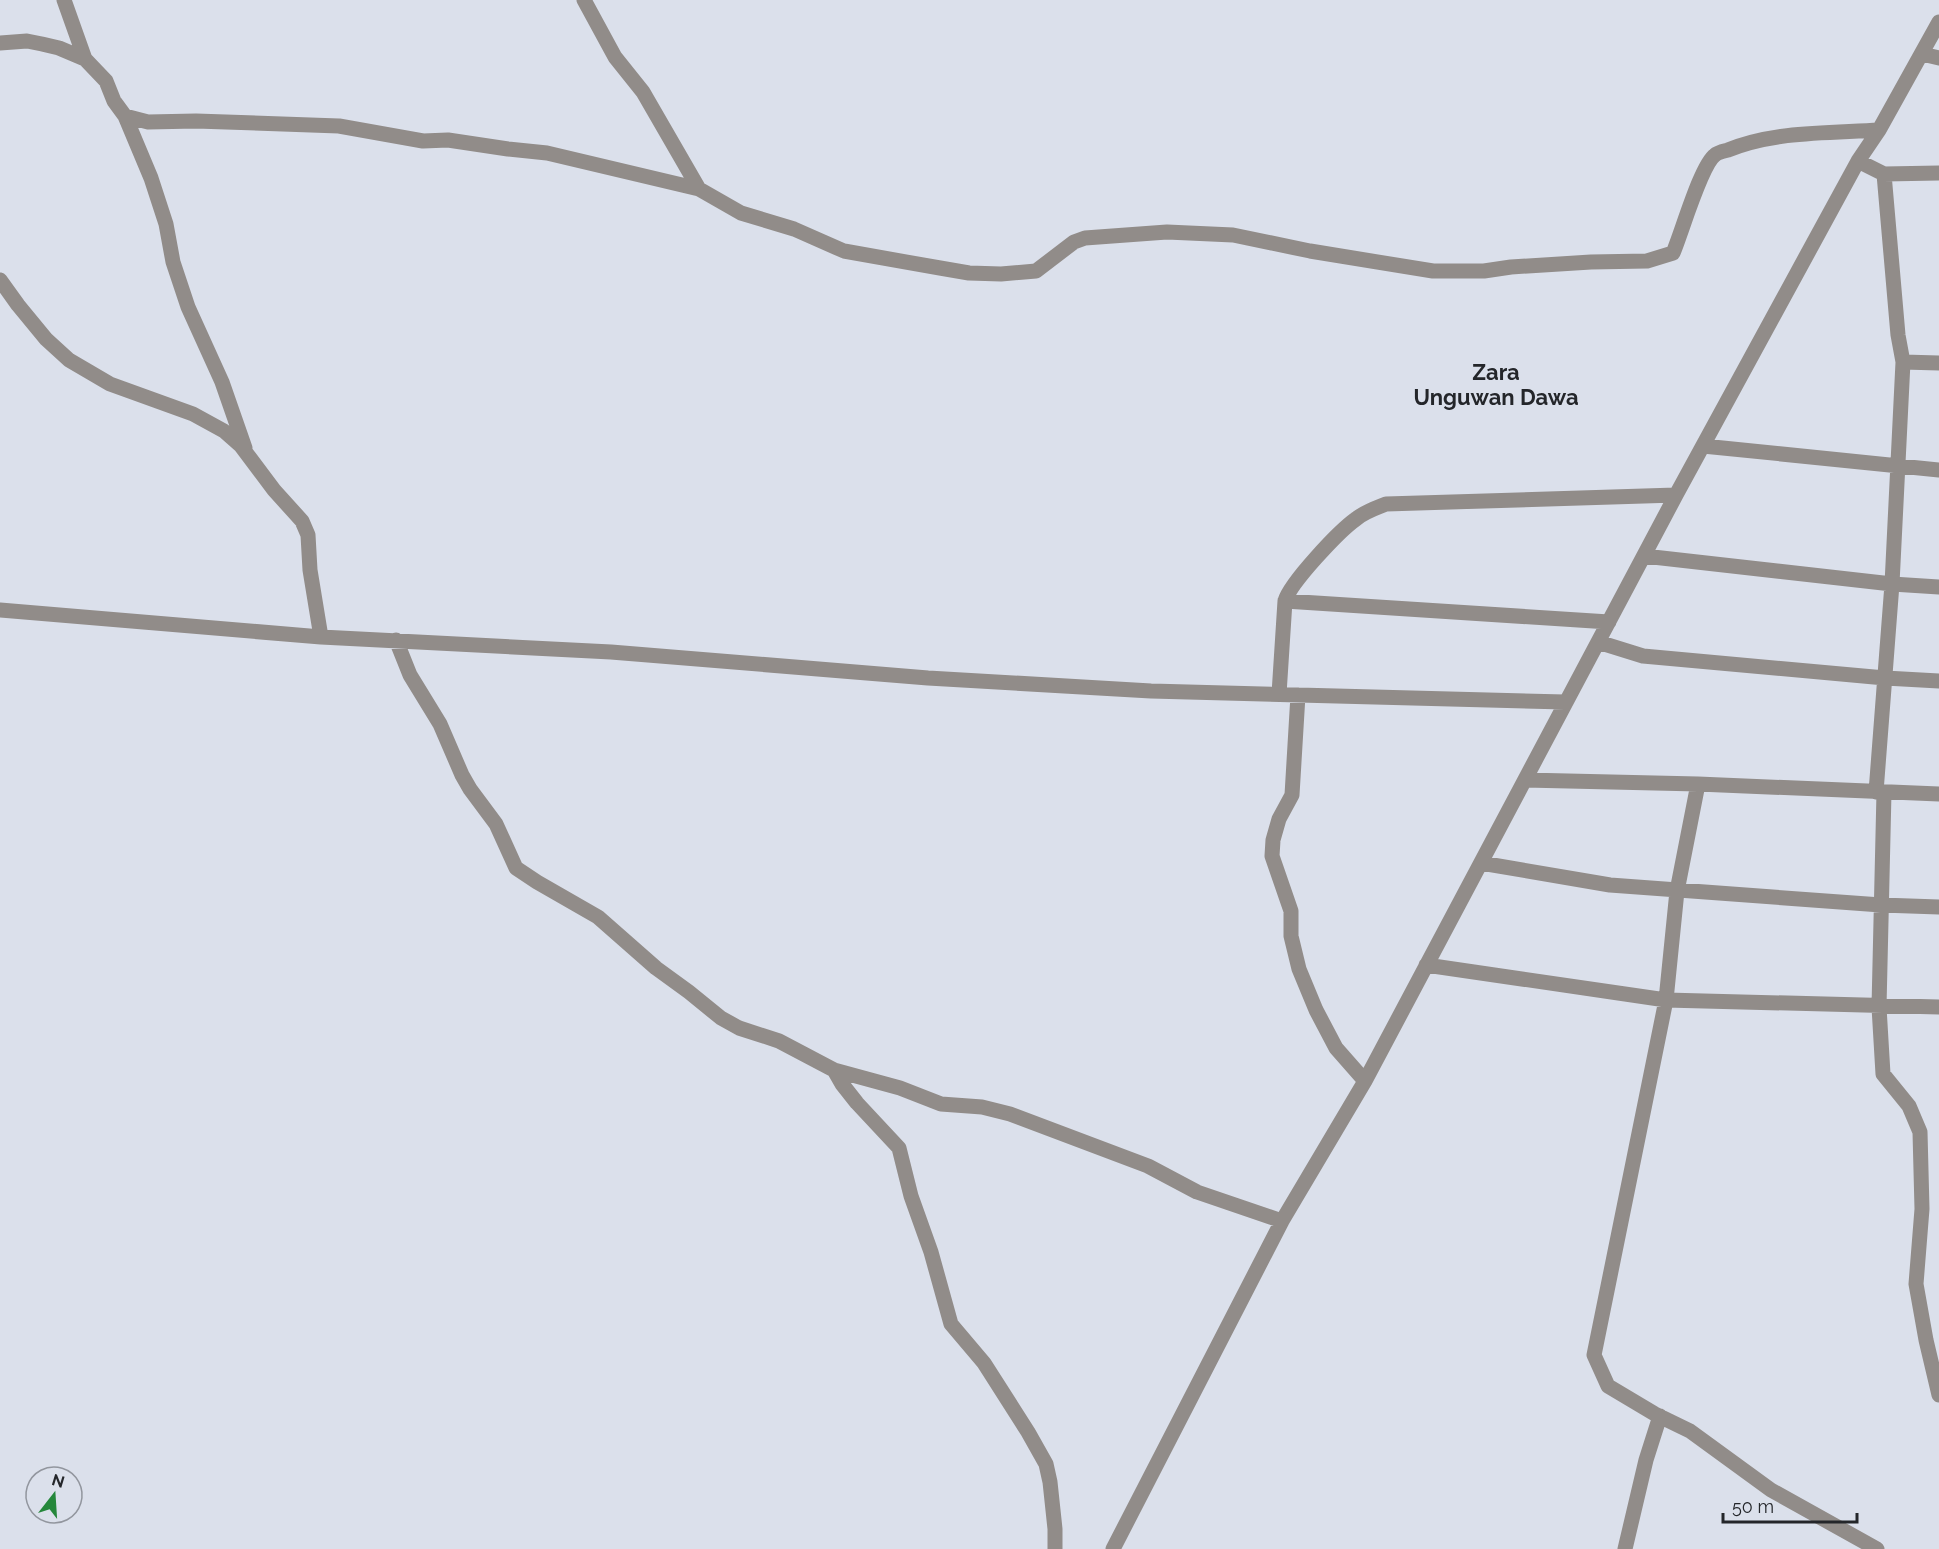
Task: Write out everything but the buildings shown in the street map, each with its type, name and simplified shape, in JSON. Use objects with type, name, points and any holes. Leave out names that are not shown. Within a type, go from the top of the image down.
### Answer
[{"type":"street","points":[[64,0],[85,59]]},
{"type":"street","points":[[584,0],[615,57],[643,92],[699,189]]},
{"type":"street","points":[[1113,1549],[1282,1221],[1365,1081],[1676,495],[1858,161],[1879,130],[1939,22]]},
{"type":"street","points":[[0,43],[27,41],[59,48],[85,59],[106,81],[114,101],[125,116],[151,178],[166,224],[173,262],[188,307],[222,382],[247,454]]},
{"type":"street","points":[[1922,54],[1939,58]]},
{"type":"street","points":[[125,116],[148,122],[196,121],[339,126],[423,141],[448,140],[547,153],[699,189],[741,213],[794,229],[844,251],[969,273],[1001,274],[1036,271],[1074,242],[1085,238],[1167,232],[1233,235],[1310,251],[1434,271],[1484,271],[1523,266],[1647,261],[1673,252],[1682,234],[1698,183],[1714,155],[1745,143],[1808,134],[1879,130]]},
{"type":"street","points":[[1858,161],[1884,174],[1939,173]]},
{"type":"street","points":[[1884,174],[1898,335],[1903,362],[1880,792],[1879,1007],[1883,1074],[1909,1106],[1920,1132],[1922,1209],[1916,1284],[1939,1395]]},
{"type":"street","points":[[0,279],[18,306],[46,339],[69,360],[110,384],[193,414],[224,431],[241,446],[274,490],[302,521],[308,535],[310,570],[321,636]]},
{"type":"street","points":[[1903,362],[1939,363]]},
{"type":"street","points":[[1703,446],[1939,470]]},
{"type":"street","points":[[1280,694],[1285,602],[1288,592],[1322,552],[1356,518],[1386,504],[1676,495]]},
{"type":"street","points":[[1644,556],[1892,584],[1939,587]]},
{"type":"street","points":[[1285,602],[1608,622]]},
{"type":"street","points":[[0,610],[321,636],[611,652],[940,678],[1151,691],[1565,702]]},
{"type":"street","points":[[396,640],[410,675],[440,724],[462,775],[496,824],[516,868],[598,917],[656,968],[721,1018],[739,1028],[779,1041],[834,1070],[900,1088],[941,1104],[982,1107],[1010,1114],[1148,1166],[1206,1195],[1282,1221]]},
{"type":"street","points":[[1598,642],[1643,656],[1939,681]]},
{"type":"street","points":[[1298,695],[1292,795],[1279,819],[1273,840],[1272,856],[1291,910],[1291,936],[1299,969],[1316,1010],[1336,1048],[1365,1081]]},
{"type":"street","points":[[1525,780],[1698,784],[1939,794]]},
{"type":"street","points":[[1698,784],[1677,891],[1666,1000],[1594,1354],[1608,1386],[1690,1431],[1772,1490],[1877,1549]]},
{"type":"street","points":[[1481,863],[1610,885],[1881,905],[1939,907]]},
{"type":"street","points":[[1426,965],[1666,1000],[1939,1007]]},
{"type":"street","points":[[834,1070],[857,1103],[899,1148],[911,1196],[931,1252],[951,1324],[984,1363],[1046,1464],[1056,1529],[1055,1549]]},
{"type":"street","points":[[1625,1549],[1646,1460],[1660,1416]]},
{"type":"district","name":"Zara Unguwan Dawa","points":[[1496,384]]}]
